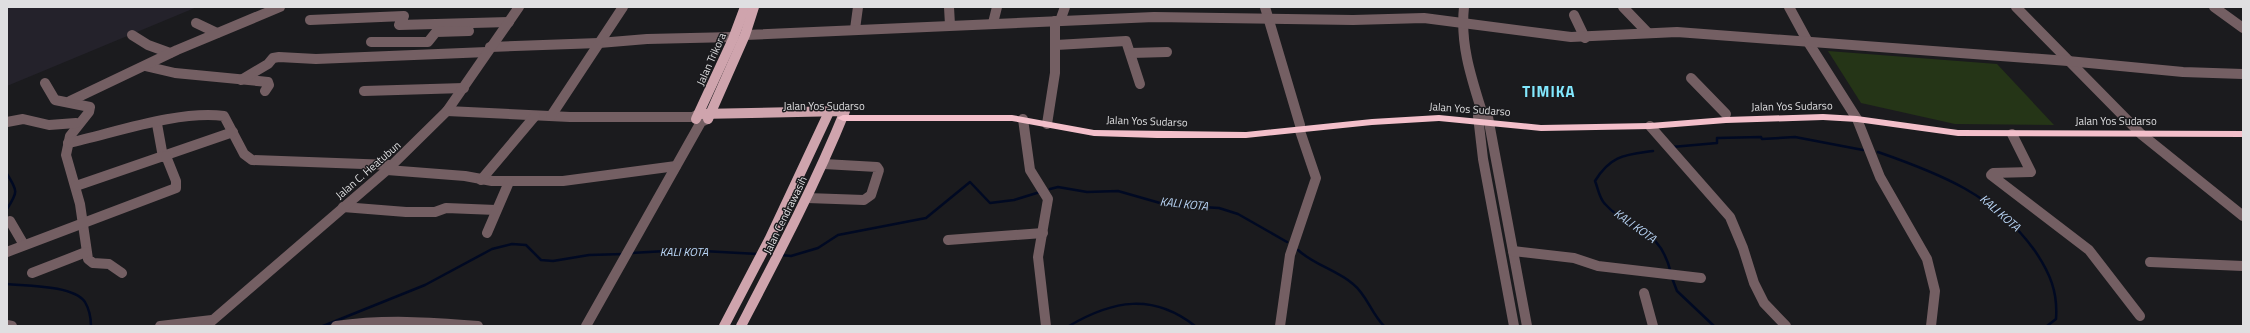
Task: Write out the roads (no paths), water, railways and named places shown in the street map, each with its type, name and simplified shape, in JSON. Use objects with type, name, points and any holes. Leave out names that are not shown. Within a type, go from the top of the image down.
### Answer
[{"type":"highway","name":"Jalan Yos Sudarso","points":[[844,115],[1005,113],[1094,132],[1157,135],[1246,136],[1300,128],[1439,118],[1483,118],[1536,121],[1615,121],[1726,114],[1855,116],[1956,126],[2243,134]]},
{"type":"highway","name":"Jalan Yos Sudarso","points":[[844,115],[967,117],[1048,121]]},
{"type":"highway","name":"Jalan Yos Sudarso","points":[[1483,118],[1541,128],[1650,126],[1726,120],[1855,116],[1945,132],[2012,134],[2243,127]]},
{"type":"main road","name":"Jalan Trikora","points":[[701,118],[745,7]]},
{"type":"main road","name":"Jalan Trikora","points":[[701,118],[745,35],[754,7]]},
{"type":"main road","name":"Jalan Cendrawasih","points":[[726,322],[781,214],[828,115]]},
{"type":"main road","name":"Jalan Yos Sudarso","points":[[701,118],[844,115]]},
{"type":"main road","name":"Jalan Cendrawasih","points":[[743,322],[800,214],[824,164],[844,115]]},
{"type":"main road","points":[[781,214],[800,214]]},
{"type":"main road","points":[[726,322],[743,322]]},
{"type":"street","points":[[70,101],[146,66],[170,53],[280,7]]},
{"type":"street","name":"Jalan C. Heatubun","points":[[209,323],[389,167],[447,111],[518,7]]},
{"type":"street","points":[[551,116],[623,7]]},
{"type":"street","points":[[855,29],[858,7]]},
{"type":"street","points":[[949,7],[950,26]]},
{"type":"street","points":[[993,23],[996,7]]},
{"type":"street","points":[[1048,121],[1054,90],[1058,21],[1065,7]]},
{"type":"street","points":[[1266,7],[1300,128],[1316,178],[1290,255],[1280,326]]},
{"type":"street","points":[[1464,7],[1461,23],[1466,54],[1483,118],[1527,326]]},
{"type":"street","points":[[1623,7],[1648,33]]},
{"type":"street","points":[[1789,7],[1808,42],[1855,116],[1880,177],[1929,264],[1935,291],[1931,326]]},
{"type":"street","points":[[2016,7],[2137,130],[2243,216]]},
{"type":"street","points":[[2214,7],[2243,28]]},
{"type":"street","points":[[1574,15],[1586,38]]},
{"type":"street","points":[[310,20],[404,16],[399,25],[509,22]]},
{"type":"street","points":[[745,35],[1154,17],[1269,19],[1424,18],[1554,36],[1586,38],[1677,32],[2068,61],[2183,72],[2243,74]]},
{"type":"street","points":[[196,23],[217,33]]},
{"type":"street","points":[[371,42],[428,42],[436,32],[469,31]]},
{"type":"street","points":[[132,35],[148,45],[170,53]]},
{"type":"street","points":[[241,80],[268,64],[273,58],[279,57],[316,59],[488,50],[647,39],[734,37]]},
{"type":"street","points":[[1056,45],[1124,40],[1127,42],[1140,84]]},
{"type":"street","points":[[1131,53],[1167,52]]},
{"type":"street","points":[[146,66],[175,73],[268,82],[269,85],[265,91]]},
{"type":"street","points":[[1691,78],[1726,114]]},
{"type":"street","points":[[45,83],[55,100],[70,101],[90,107],[89,112],[76,124],[68,143],[66,159],[76,186],[86,252],[90,262],[109,264],[122,273]]},
{"type":"street","points":[[364,91],[464,88]]},
{"type":"street","points":[[447,111],[536,116],[701,118],[599,306],[586,326]]},
{"type":"street","points":[[68,143],[184,117],[217,114],[224,116],[245,156],[252,160],[389,167],[465,176],[481,180],[509,182],[563,181],[676,166]]},
{"type":"street","points":[[481,180],[536,116]]},
{"type":"street","points":[[1483,118],[1483,159],[1514,326]]},
{"type":"street","points":[[7,122],[23,119],[49,125],[76,124]]},
{"type":"street","points":[[1023,119],[1030,170],[1048,199],[1038,258],[1046,326]]},
{"type":"street","points":[[7,252],[82,222],[176,188],[176,181],[164,156],[157,124]]},
{"type":"street","points":[[1650,126],[1730,217],[1743,248],[1754,283],[1764,303],[1786,326]]},
{"type":"street","points":[[76,186],[233,132]]},
{"type":"street","points":[[2012,134],[2031,172],[1993,173],[1991,175],[2089,250],[2140,316]]},
{"type":"street","points":[[807,198],[864,200],[871,195],[879,170],[877,166],[824,164]]},
{"type":"street","points":[[487,234],[509,182]]},
{"type":"street","points":[[343,207],[435,212],[446,208],[496,210]]},
{"type":"street","points":[[10,221],[24,245]]},
{"type":"street","points":[[948,240],[1043,233]]},
{"type":"street","points":[[1512,251],[1574,258],[1598,266],[1701,278]]},
{"type":"street","points":[[32,273],[86,252]]},
{"type":"street","points":[[2150,262],[2243,266]]},
{"type":"street","points":[[1644,293],[1653,326]]},
{"type":"street","points":[[336,326],[357,323],[419,321],[478,326]]},
{"type":"street","points":[[160,326],[209,323]]},
{"type":"street","points":[[7,325],[12,326]]},
{"type":"waterway","name":"KALI KOTA","points":[[1672,147],[1717,143],[1717,138],[1761,137],[1762,139],[1795,137],[1863,150]]},
{"type":"waterway","name":"KALI KOTA","points":[[1653,151],[1627,155],[1613,161],[1601,172],[1595,181],[1603,202],[1615,214],[1644,232],[1659,246],[1666,257],[1671,273]]},
{"type":"waterway","name":"KALI KOTA","points":[[1878,152],[1945,178],[1965,189],[2002,215],[2019,232],[2035,251],[2045,267],[2052,283],[2056,300],[2056,319],[2047,326]]},
{"type":"waterway","name":"KALI KOTA","points":[[7,174],[15,188],[15,195],[7,209]]},
{"type":"waterway","name":"KALI KOTA","points":[[781,255],[791,256],[818,248],[838,235],[926,218],[970,182],[990,203],[1014,200],[1040,192]]},
{"type":"waterway","name":"KALI KOTA","points":[[1050,189],[1058,187],[1087,192],[1118,191],[1167,205],[1219,208],[1238,214],[1287,242]]},
{"type":"waterway","name":"KALI KOTA","points":[[323,326],[425,285],[492,249],[512,244],[526,245],[541,260],[553,261],[589,255],[624,254]]},
{"type":"waterway","name":"KALI KOTA","points":[[631,253],[684,250],[758,254]]},
{"type":"waterway","name":"KALI KOTA","points":[[1298,250],[1311,260],[1347,279],[1358,288],[1384,326]]},
{"type":"waterway","name":"KALI KOTA","points":[[1672,278],[1677,291],[1714,326]]},
{"type":"waterway","name":"KALI KOTA","points":[[7,284],[49,287],[60,289],[79,296],[88,308],[91,326]]},
{"type":"waterway","points":[[1069,326],[1101,310],[1133,304],[1164,308],[1179,315],[1195,326]]},
{"type":"district","name":"TIMIKA","points":[[1549,92]]}]
